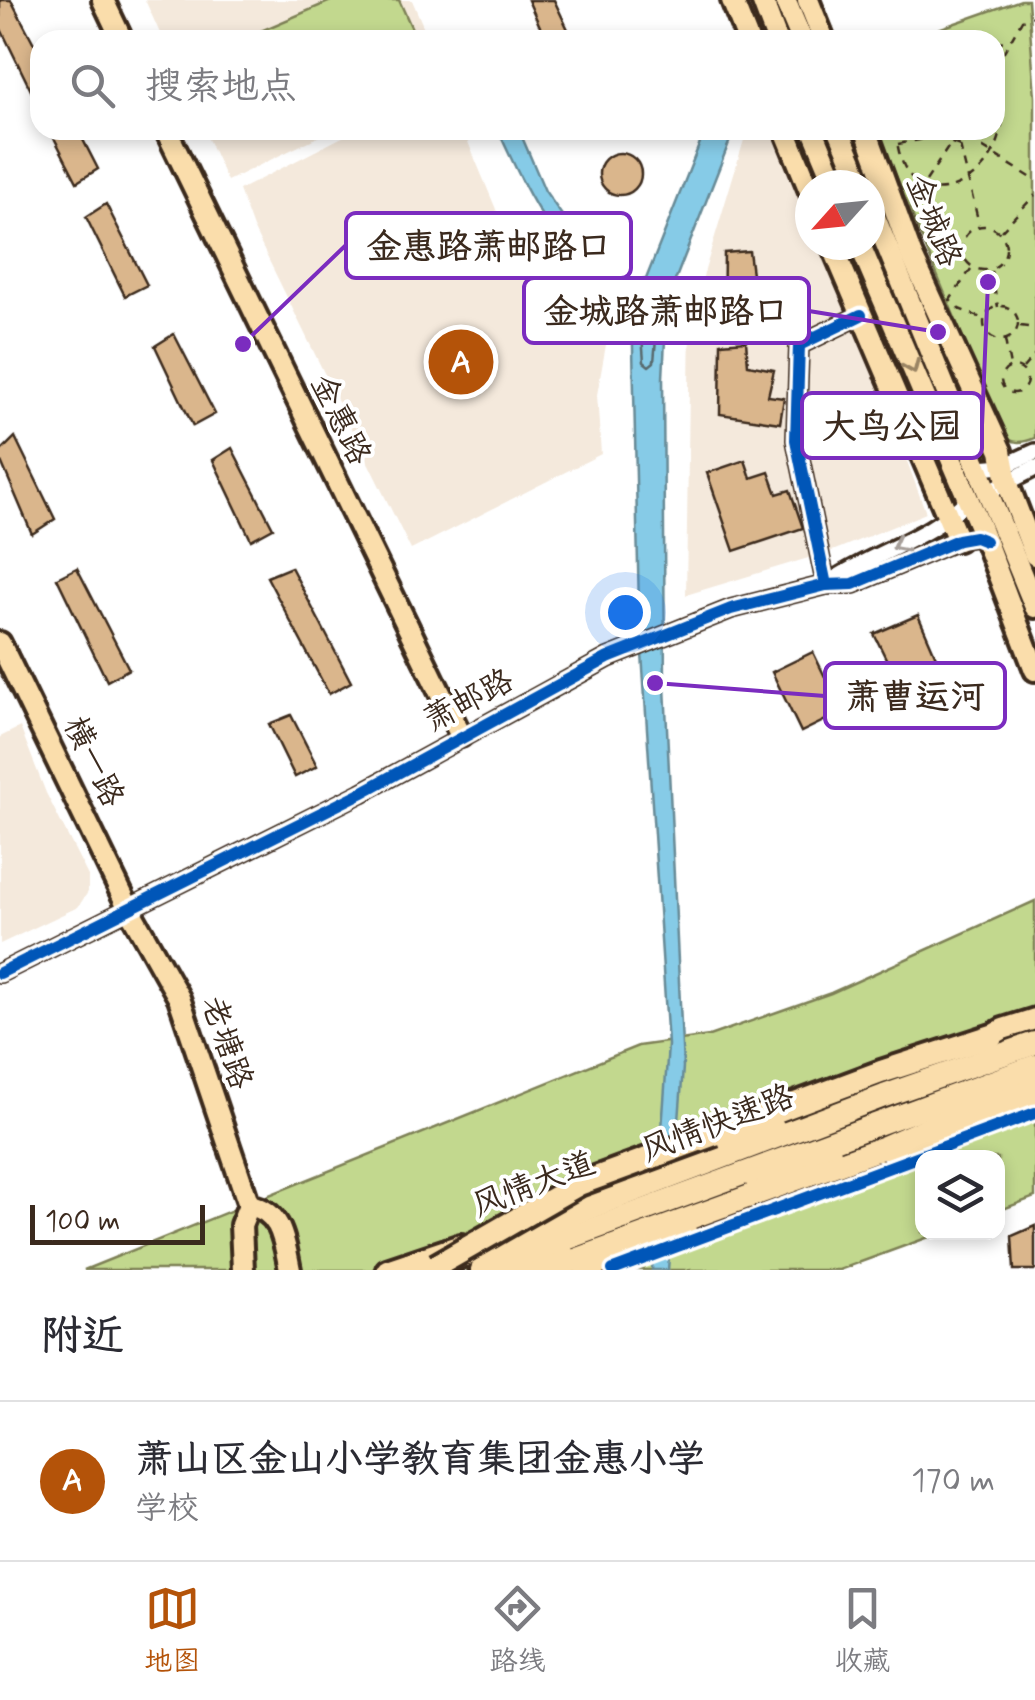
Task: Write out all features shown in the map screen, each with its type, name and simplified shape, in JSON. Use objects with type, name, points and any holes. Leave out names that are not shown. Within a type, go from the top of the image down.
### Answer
[{"type":"highway","points":[[431,1268],[579,1184],[713,1141],[881,1072],[992,1036]]},
{"type":"highway","name":"风情快速路","points":[[431,1268],[884,1096],[1035,1043]]},
{"type":"highway","name":"风情快速路","points":[[482,1270],[1035,1066]]},
{"type":"highway","points":[[548,1270],[899,1142],[972,1109]]},
{"type":"main road","points":[[103,0],[117,30]]},
{"type":"main road","points":[[762,0],[773,30]]},
{"type":"main road","points":[[785,0],[798,30]]},
{"type":"main road","points":[[808,0],[820,30]]},
{"type":"main road","points":[[734,4],[744,30]]},
{"type":"main road","name":"金惠路","points":[[171,140],[461,736]]},
{"type":"main road","points":[[789,140],[801,170]]},
{"type":"main road","points":[[818,140],[830,170]]},
{"type":"main road","name":"金城路","points":[[843,140],[856,170]]},
{"type":"main road","name":"金城路","points":[[870,140],[911,254],[995,438],[985,541],[1035,670]]},
{"type":"main road","name":"金城路","points":[[885,242],[978,468],[992,485],[1035,607]]},
{"type":"main road","points":[[838,260],[958,540]]},
{"type":"main road","points":[[841,260],[842,269]]},
{"type":"main road","name":"金城路","points":[[868,260],[1035,555]]},
{"type":"main road","points":[[1023,640],[1035,681]]},
{"type":"main road","name":"横一路","points":[[0,642],[130,908]]},
{"type":"main road","name":"老塘路","points":[[130,908],[180,998],[250,1205],[240,1225],[243,1270]]},
{"type":"main road","points":[[992,1036],[1035,1019]]},
{"type":"main road","points":[[519,1270],[892,1128],[1034,1098]]},
{"type":"main road","points":[[584,1270],[1034,1098]]},
{"type":"main road","name":"风情大道","points":[[387,1270],[644,1176],[713,1141]]},
{"type":"main road","name":"老塘路","points":[[250,1205],[265,1208],[275,1218],[290,1270]]},
{"type":"street","points":[[861,314],[798,344],[796,440],[826,585],[948,518],[1035,452]]},
{"type":"street","points":[[992,485],[1035,468]]},
{"type":"street","name":"萧邮路","points":[[0,973],[360,793],[622,652],[731,610],[826,585],[853,584],[958,540],[975,537],[985,541]]},
{"type":"path","points":[[1005,49],[1022,20],[1034,16]]},
{"type":"path","points":[[1005,41],[1010,41]]},
{"type":"path","points":[[897,140],[906,165],[925,182],[947,190],[976,188]]},
{"type":"path","points":[[898,144],[915,140]]},
{"type":"path","points":[[949,140],[960,146]]},
{"type":"path","points":[[960,146],[968,140]]},
{"type":"path","points":[[971,140],[1035,180]]},
{"type":"path","points":[[925,182],[951,144]]},
{"type":"path","points":[[960,146],[979,226]]},
{"type":"path","points":[[1000,172],[1012,156]]},
{"type":"path","points":[[1000,232],[1035,195]]},
{"type":"path","points":[[979,226],[994,227],[1000,232],[1007,252],[1000,265],[990,270],[972,267],[963,256],[966,234],[979,226]]},
{"type":"path","points":[[972,267],[950,300],[959,310],[985,319]]},
{"type":"path","points":[[990,270],[998,307]]},
{"type":"path","points":[[998,307],[1012,310],[1018,326],[1014,335],[1004,340],[990,336],[985,319],[998,307]]},
{"type":"path","points":[[1018,326],[1035,328]]},
{"type":"path","points":[[1004,340],[1010,367]]},
{"type":"path","points":[[1022,369],[1035,354]]},
{"type":"path","points":[[1010,367],[1022,369],[1027,385],[1021,392],[1012,393],[1004,388],[1003,372],[1010,367]]},
{"type":"shaded area","points":[[145,0],[412,0],[425,30],[158,30]]},
{"type":"shaded area","points":[[209,140],[311,140],[227,181]]},
{"type":"shaded area","points":[[336,140],[467,140],[505,231],[566,300],[609,328],[597,395],[601,454],[411,550],[253,228],[239,190]]},
{"type":"shaded area","points":[[744,140],[790,140],[801,170],[795,170],[795,260],[833,260],[926,513],[835,550],[686,595],[690,320]]},
{"type":"shaded area","points":[[20,727],[46,793],[88,876],[88,892],[78,907],[0,944],[0,737]]},
{"type":"green space","points":[[333,0],[399,0],[412,30],[263,30]]},
{"type":"green space","points":[[1028,0],[1035,97],[1035,438],[1026,441],[1011,440],[1003,434],[881,140],[1005,140],[1005,30],[936,30]]},
{"type":"green space","points":[[1035,901],[1035,1197],[1005,1208],[1005,1150],[915,1150],[915,1240],[921,1240],[839,1270],[84,1270],[638,1046],[709,1036],[831,993]]},
{"type":"water","points":[[503,140],[523,140],[545,191],[584,247],[635,282],[646,279],[701,140],[730,140],[667,301],[663,378],[665,686],[683,1067],[668,1270],[652,1270],[668,1045],[639,608],[632,304],[585,270],[567,250],[523,182]]},
{"type":"building","points":[[0,0],[11,0],[30,36],[30,88],[0,27]]},
{"type":"building","points":[[528,0],[554,0],[568,30],[542,30]]},
{"type":"building","points":[[55,140],[83,140],[98,169],[77,182]]},
{"type":"building","points":[[620,153],[635,159],[641,174],[635,189],[620,195],[605,189],[599,174],[605,159]]},
{"type":"building","points":[[106,204],[147,285],[125,296],[86,217]]},
{"type":"building","points":[[749,251],[752,274],[777,279],[770,305],[788,308],[783,332],[723,323],[724,253]]},
{"type":"building","points":[[174,334],[215,414],[193,426],[155,346]]},
{"type":"building","points":[[746,341],[748,365],[774,370],[768,396],[784,398],[780,423],[720,414],[721,343]]},
{"type":"building","points":[[15,437],[55,519],[32,534],[0,459],[0,452]]},
{"type":"building","points":[[232,448],[273,528],[251,540],[213,460]]},
{"type":"building","points":[[745,460],[751,478],[769,472],[777,494],[790,490],[803,528],[734,551],[707,473]]},
{"type":"building","points":[[291,567],[351,682],[329,694],[267,577]]},
{"type":"building","points":[[77,568],[129,669],[107,681],[57,578]]},
{"type":"building","points":[[918,615],[937,659],[896,679],[874,634]]},
{"type":"building","points":[[813,652],[842,712],[801,732],[772,672]]},
{"type":"building","points":[[291,715],[317,766],[295,777],[269,724]]},
{"type":"building","points":[[1035,1226],[1035,1270],[1014,1270],[1012,1236]]},
{"type":"cycle path","points":[[826,585],[796,440],[799,345],[861,315]]},
{"type":"cycle path","points":[[0,973],[361,793],[608,658],[731,609],[826,585],[853,584],[958,540],[975,537],[985,541]]},
{"type":"cycle path","points":[[613,1270],[1035,1113]]},
{"type":"place","name":"大鸟公园","points":[[988,282]]},
{"type":"place","name":"金城路萧邮路口","points":[[938,332]]},
{"type":"place","name":"金惠路萧邮路口","points":[[243,344]]},
{"type":"place","name":"萧山区金山小学教育集团金惠小学","points":[[461,362]]},
{"type":"place","name":"萧曹运河","points":[[655,683]]}]
